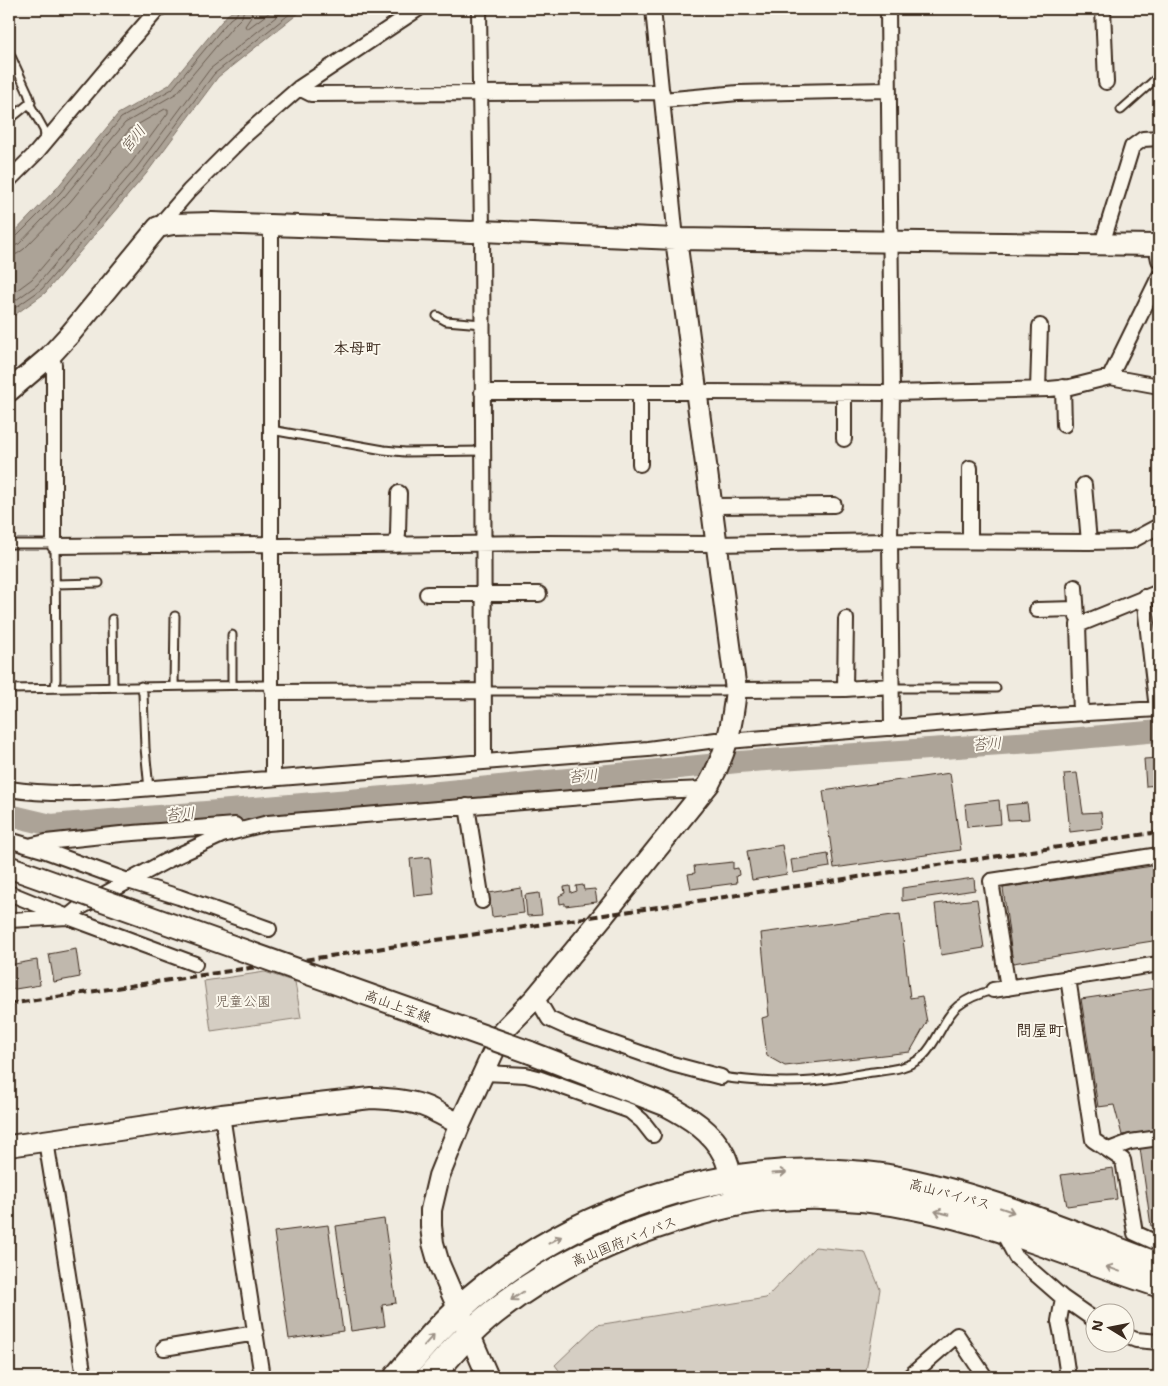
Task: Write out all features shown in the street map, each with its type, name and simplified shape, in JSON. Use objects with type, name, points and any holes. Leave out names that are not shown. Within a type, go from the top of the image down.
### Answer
[{"type":"highway","name":"高山バイパス","points":[[731,1178],[804,1172],[844,1173],[901,1180],[942,1190],[1007,1210],[1159,1266]]},
{"type":"highway","name":"高山国府バイパス","points":[[397,1377],[458,1310],[481,1289],[540,1249],[571,1231],[639,1202],[675,1191],[731,1178]]},
{"type":"highway","name":"高山バイパス","points":[[738,1203],[804,1196],[868,1199],[916,1207],[1000,1228],[1159,1284]]},
{"type":"highway","name":"高山国府バイパス","points":[[430,1377],[469,1334],[493,1313],[545,1276],[607,1245],[642,1231],[674,1220],[738,1203]]},
{"type":"main road","name":"高山上宝線","points":[[9,867],[529,1052],[666,1105],[683,1114],[709,1134],[718,1146],[724,1155],[738,1203]]},
{"type":"street","points":[[9,180],[46,142],[158,9]]},
{"type":"street","points":[[9,391],[49,357],[189,190],[243,137],[299,88],[418,9]]},
{"type":"street","points":[[479,9],[482,231],[484,762]]},
{"type":"street","points":[[488,1377],[439,1264],[433,1243],[430,1226],[431,1210],[439,1176],[460,1124],[503,1031],[536,996],[604,915],[707,786],[717,769],[733,720],[736,690],[676,239],[653,9]]},
{"type":"street","points":[[888,9],[892,393],[890,541],[892,728]]},
{"type":"street","points":[[1103,9],[1106,82]]},
{"type":"street","points":[[299,88],[311,94],[663,96],[888,90]]},
{"type":"street","points":[[1102,244],[1132,148],[1143,139],[1159,138]]},
{"type":"street","points":[[158,227],[188,223],[482,231],[676,239],[1102,244],[1158,250]]},
{"type":"street","points":[[271,226],[272,778]]},
{"type":"street","points":[[1110,377],[1159,277]]},
{"type":"street","points":[[1038,389],[1040,326]]},
{"type":"street","points":[[49,357],[54,364],[54,544],[271,544],[279,546],[539,543],[717,544],[890,541],[1089,542],[1130,541],[1159,526]]},
{"type":"street","points":[[482,392],[892,393],[1038,389],[1063,387],[1110,377],[1159,386]]},
{"type":"street","points":[[1063,387],[1064,425]]},
{"type":"street","points":[[640,392],[640,464]]},
{"type":"street","points":[[844,393],[844,439]]},
{"type":"street","points":[[970,468],[970,541]]},
{"type":"street","points":[[1084,485],[1089,542]]},
{"type":"street","points":[[396,545],[399,493]]},
{"type":"street","points":[[712,506],[834,505]]},
{"type":"street","points":[[1075,587],[1081,713]]},
{"type":"street","points":[[1078,625],[1159,592]]},
{"type":"street","points":[[427,594],[539,594]]},
{"type":"street","points":[[9,788],[30,792],[69,794],[149,789],[648,749],[716,740],[727,743],[1081,713],[1158,709],[1144,597]]},
{"type":"street","points":[[1037,610],[1076,609]]},
{"type":"street","points":[[845,689],[846,620]]},
{"type":"street","points":[[736,690],[891,687]]},
{"type":"street","points":[[272,689],[484,691]]},
{"type":"street","points":[[30,846],[46,842],[121,834],[707,786]]},
{"type":"street","points":[[466,806],[482,901]]},
{"type":"street","points":[[9,920],[68,917],[79,908],[166,861],[222,835],[268,823]]},
{"type":"street","points":[[9,840],[43,850],[269,929]]},
{"type":"street","points":[[1008,988],[991,881],[1159,856]]},
{"type":"street","points":[[9,893],[195,964]]},
{"type":"street","points":[[993,990],[1159,964]]},
{"type":"street","points":[[1068,978],[1093,1140],[1123,1160],[1135,1234],[1159,1243]]},
{"type":"street","points":[[536,996],[549,1019],[569,1028],[672,1064],[721,1077]]},
{"type":"street","points":[[484,1073],[519,1074],[538,1078],[630,1111],[642,1120],[653,1135]]},
{"type":"street","points":[[9,1146],[222,1115],[371,1098],[411,1102],[428,1107],[460,1124]]},
{"type":"street","points":[[222,1115],[262,1377]]},
{"type":"street","points":[[1109,1150],[1130,1142],[1159,1138]]},
{"type":"street","points":[[46,1141],[84,1377]]},
{"type":"street","points":[[1000,1228],[1016,1257],[1063,1298],[1086,1314]]},
{"type":"street","points":[[1063,1298],[1059,1321],[1068,1377]]},
{"type":"street","points":[[164,1348],[256,1333]]},
{"type":"street","points":[[909,1377],[957,1335],[985,1377]]},
{"type":"street","points":[[1136,1340],[1159,1342]]},
{"type":"lane","points":[[9,52],[28,93],[30,103],[44,130],[46,142]]},
{"type":"lane","points":[[1121,110],[1159,76]]},
{"type":"lane","points":[[9,120],[30,103]]},
{"type":"lane","points":[[436,316],[446,321],[482,324]]},
{"type":"lane","points":[[271,430],[384,450],[405,452],[483,451]]},
{"type":"lane","points":[[9,544],[54,544],[55,688]]},
{"type":"lane","points":[[55,584],[99,583]]},
{"type":"lane","points":[[174,686],[175,616]]},
{"type":"lane","points":[[112,619],[113,687]]},
{"type":"lane","points":[[232,635],[232,685]]},
{"type":"lane","points":[[9,689],[232,685],[272,689]]},
{"type":"lane","points":[[141,686],[149,789]]},
{"type":"lane","points":[[891,687],[996,688]]},
{"type":"lane","points":[[484,691],[736,690]]},
{"type":"lane","points":[[721,1077],[752,1081],[811,1081],[898,1068],[914,1063],[934,1043],[958,1006],[979,994],[993,990]]},
{"type":"green space","name":"児童公園","points":[[265,972],[295,982],[301,1018],[211,1031],[204,981]]},
{"type":"green space","points":[[815,1247],[865,1252],[880,1289],[865,1377],[564,1377],[555,1365],[597,1325],[766,1298]]},
{"type":"water","name":"宮川","points":[[236,9],[304,9],[218,77],[146,174],[45,293],[9,319],[9,238],[56,189],[118,114],[169,85],[227,15]]},
{"type":"building","points":[[1159,758],[1159,785],[1146,786],[1144,759]]},
{"type":"building","points":[[950,773],[961,850],[834,868],[823,791]]},
{"type":"building","points":[[1077,773],[1083,813],[1101,812],[1103,828],[1070,832],[1064,774]]},
{"type":"building","points":[[999,800],[1001,824],[967,827],[965,804]]},
{"type":"building","points":[[1027,803],[1029,819],[1008,820],[1006,805]]},
{"type":"building","points":[[782,845],[787,874],[752,880],[747,851]]},
{"type":"building","points":[[828,854],[830,867],[793,873],[791,860]]},
{"type":"building","points":[[430,857],[434,894],[414,896],[410,859]]},
{"type":"building","points":[[733,862],[733,869],[738,868],[737,883],[691,889],[688,874],[695,873],[694,866]]},
{"type":"building","points":[[1159,865],[1159,940],[1013,963],[1003,888]]},
{"type":"building","points":[[974,878],[975,890],[902,901],[902,888]]},
{"type":"building","points":[[583,885],[584,890],[595,889],[597,902],[565,906],[565,903],[560,904],[559,896],[565,893],[564,887],[570,886],[571,893],[577,891],[576,886]]},
{"type":"building","points":[[521,888],[524,913],[492,917],[489,893]]},
{"type":"building","points":[[539,893],[542,915],[527,916],[525,895]]},
{"type":"building","points":[[977,899],[984,948],[941,955],[935,904]]},
{"type":"building","points":[[900,914],[910,998],[922,996],[927,1022],[910,1052],[785,1066],[767,1056],[762,1018],[769,1016],[761,933]]},
{"type":"building","points":[[76,949],[80,977],[54,982],[49,954]]},
{"type":"building","points":[[37,960],[40,985],[9,990],[9,965]]},
{"type":"building","points":[[1155,988],[1159,1014],[1159,1130],[1122,1135],[1114,1105],[1098,1107],[1081,999]]},
{"type":"building","points":[[1159,1145],[1159,1225],[1151,1226],[1140,1148]]},
{"type":"building","points":[[1113,1168],[1117,1199],[1067,1206],[1061,1175]]},
{"type":"building","points":[[384,1219],[396,1303],[382,1305],[385,1326],[351,1331],[336,1226]]},
{"type":"building","points":[[328,1225],[343,1331],[289,1339],[274,1232]]},
{"type":"waterway","name":"苔川","points":[[9,815],[51,825],[409,795],[738,762],[1046,741],[1159,731]]},
{"type":"railway","points":[[9,1004],[1159,832]]},
{"type":"district","name":"本母町","points":[[357,348]]},
{"type":"district","name":"問屋町","points":[[1040,1030]]}]
